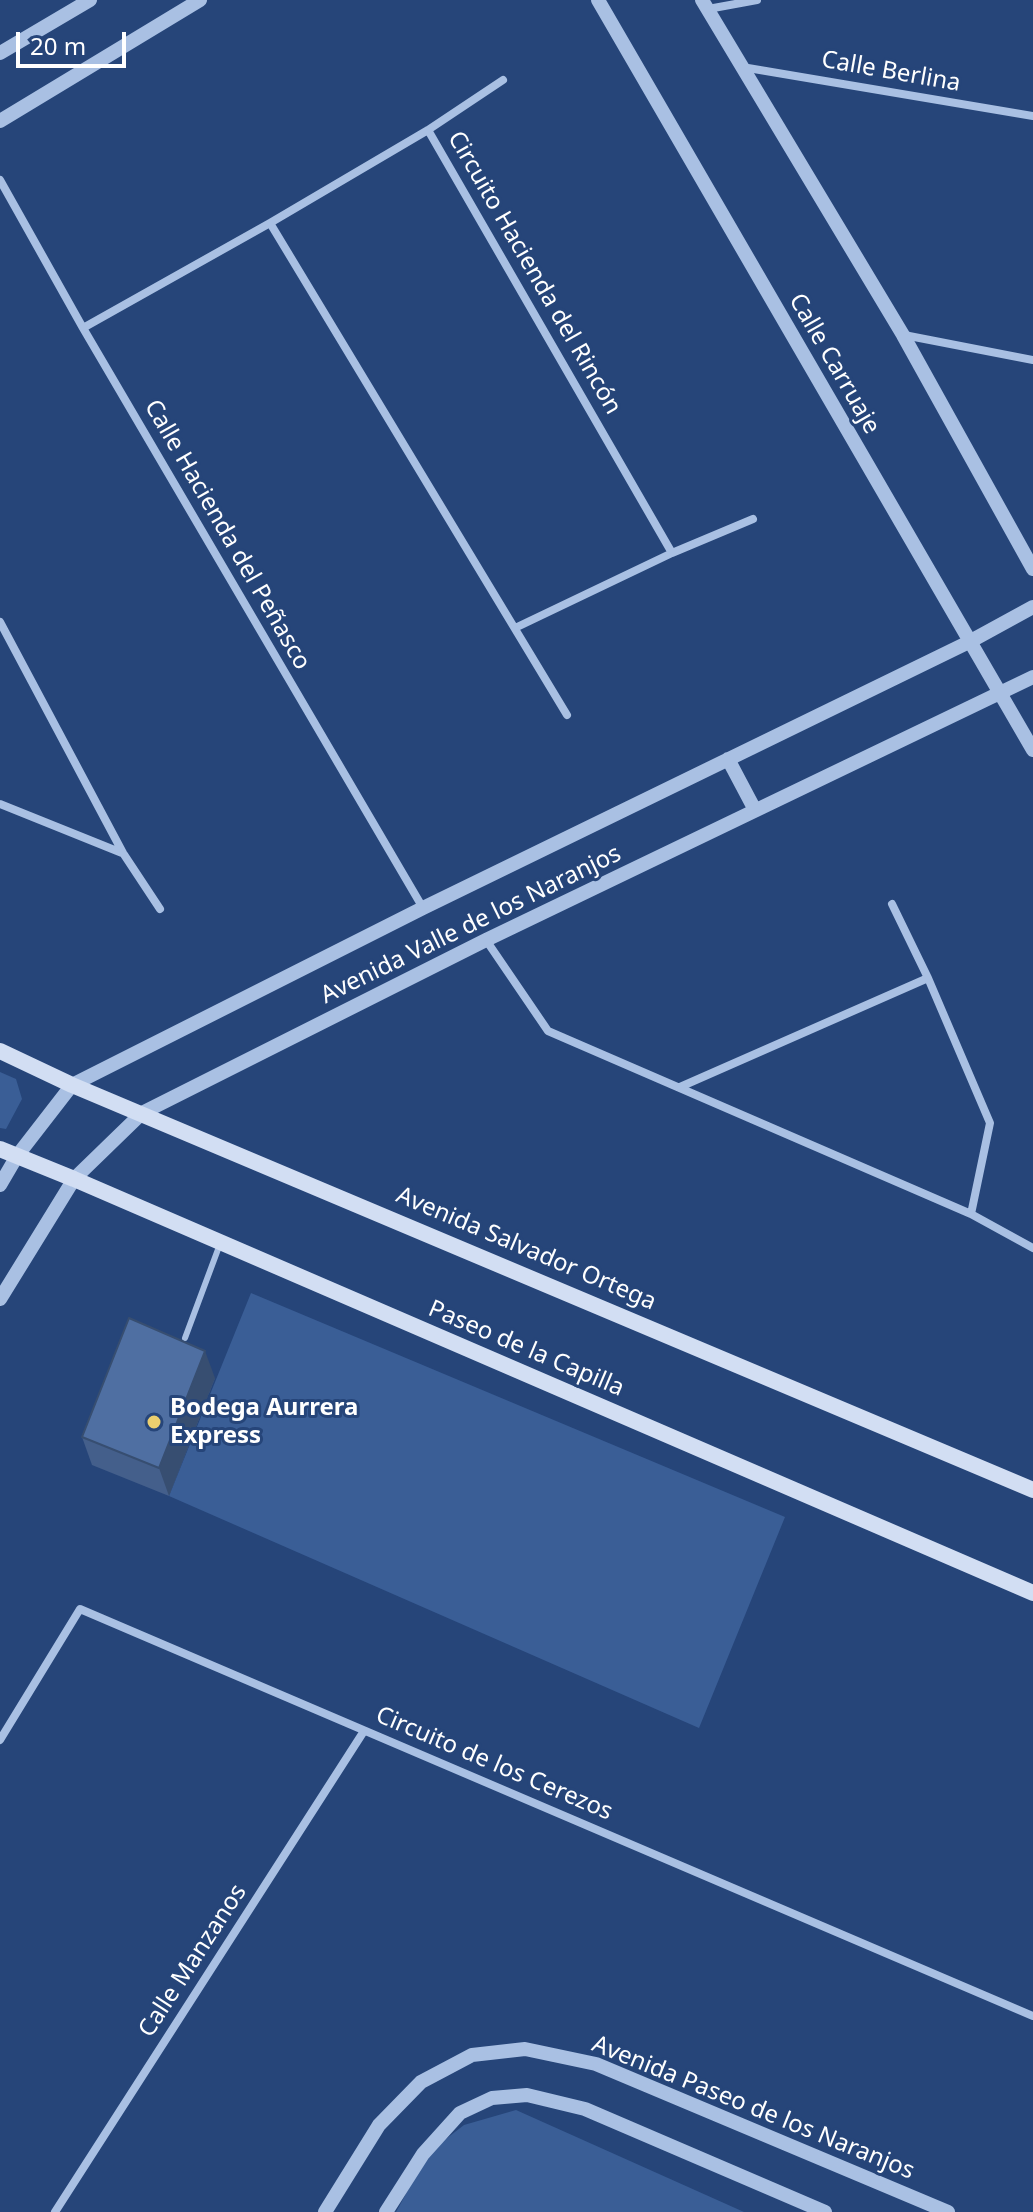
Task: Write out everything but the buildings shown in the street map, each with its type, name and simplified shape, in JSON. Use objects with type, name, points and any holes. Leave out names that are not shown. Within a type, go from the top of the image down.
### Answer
[{"type":"main road","name":"Avenida Salvador Ortega","points":[[0,1051],[72,1085],[1033,1490]]},
{"type":"main road","name":"Paseo de la Capilla","points":[[0,1149],[1033,1593]]},
{"type":"street","points":[[0,53],[90,0]]},
{"type":"street","points":[[0,121],[200,0]]},
{"type":"street","name":"Calle Carruaje","points":[[598,0],[1033,750]]},
{"type":"street","points":[[757,0],[705,5],[903,335],[1033,569]]},
{"type":"street","name":"Calle Berlina","points":[[741,67],[1033,116]]},
{"type":"street","points":[[428,130],[503,80]]},
{"type":"street","name":"Circuito Hacienda del Rincón","points":[[83,328],[428,130],[672,553]]},
{"type":"street","name":"Calle Hacienda del Peñasco","points":[[0,180],[83,328],[423,908]]},
{"type":"street","points":[[270,223],[567,715]]},
{"type":"street","points":[[903,335],[1033,360]]},
{"type":"street","points":[[515,628],[672,553],[753,519]]},
{"type":"street","name":"Avenida Valle de los Naranjos","points":[[0,1185],[17,1156],[72,1085],[423,908],[969,642],[1033,607]]},
{"type":"street","points":[[0,622],[123,853],[160,909]]},
{"type":"street","name":"Avenida Valle de los Naranjos","points":[[0,1299],[74,1179],[142,1113],[486,940],[1033,677]]},
{"type":"street","points":[[728,759],[755,810]]},
{"type":"street","points":[[0,804],[123,853]]},
{"type":"street","points":[[892,904],[928,978],[990,1123],[971,1214]]},
{"type":"street","points":[[486,940],[548,1031],[971,1214],[1033,1248]]},
{"type":"street","points":[[680,1087],[928,978]]},
{"type":"street","name":"Circuito de los Cerezos","points":[[0,1740],[80,1609],[1033,2016]]},
{"type":"street","name":"Calle Manzanos","points":[[55,2212],[364,1731]]},
{"type":"street","name":"Avenida Paseo de los Naranjos","points":[[325,2212],[379,2125],[421,2082],[472,2055],[525,2049],[596,2064],[948,2212]]},
{"type":"street","points":[[386,2212],[423,2154],[460,2113],[492,2098],[527,2095],[585,2109],[825,2212]]},
{"type":"lane","points":[[185,1338],[220,1244]]},
{"type":"shaded area","points":[[0,1072],[16,1079],[22,1099],[6,1129],[0,1128]]},
{"type":"shaded area","points":[[251,1293],[785,1517],[699,1728],[169,1496]]},
{"type":"shaded area","points":[[516,2110],[744,2212],[396,2212],[429,2152],[464,2125]]},
{"type":"place","name":"Bodega Aurrera Express","points":[[154,1422]]}]
